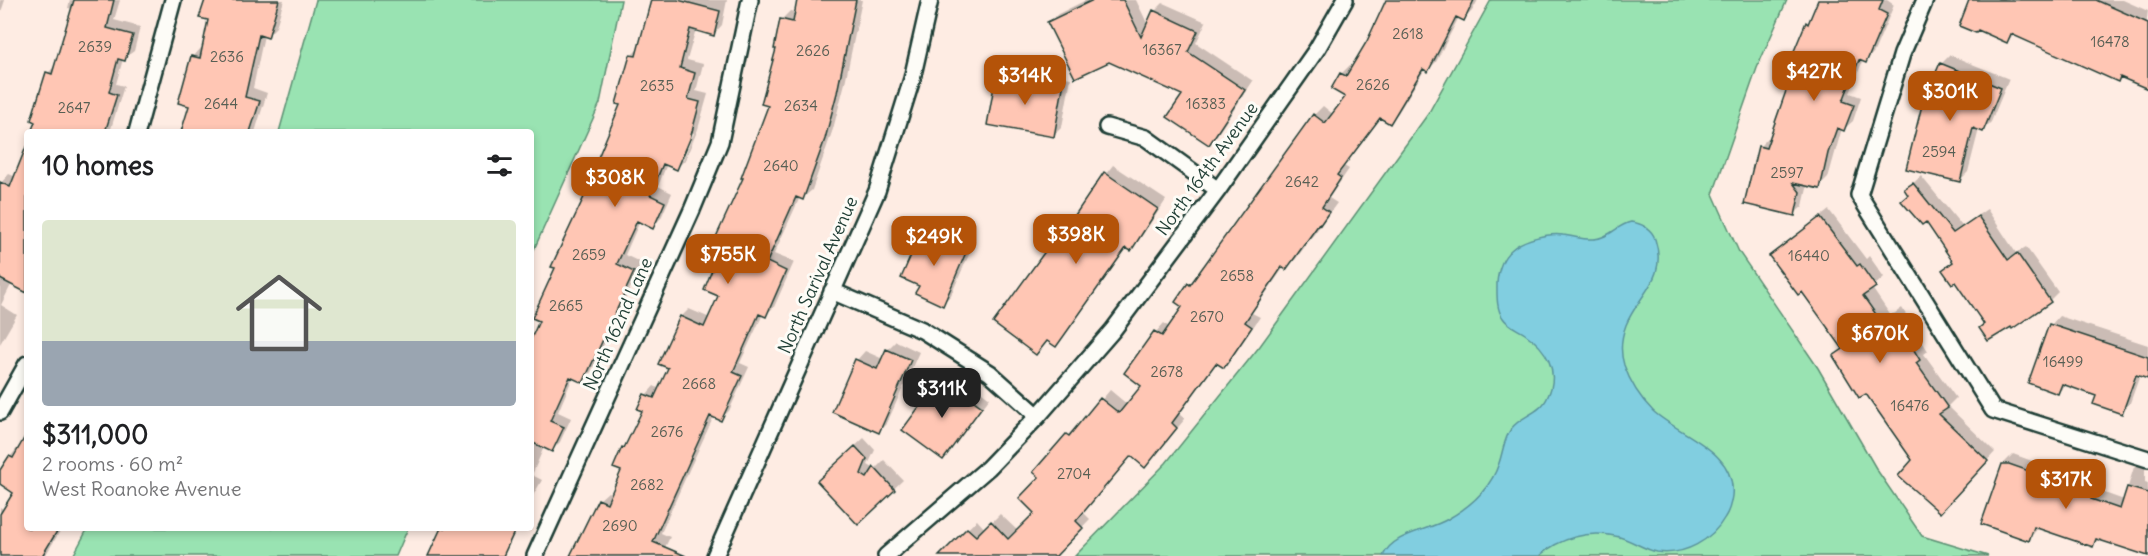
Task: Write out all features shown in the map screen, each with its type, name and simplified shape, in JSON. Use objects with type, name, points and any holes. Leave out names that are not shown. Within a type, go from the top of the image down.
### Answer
[{"type":"street","points":[[138,129],[174,0]]},
{"type":"street","name":"North 162nd Lane","points":[[535,556],[692,210],[720,142],[750,0]]},
{"type":"street","name":"North Sarival Avenue","points":[[715,556],[877,192],[912,80],[930,0]]},
{"type":"street","name":"North 164th Avenue","points":[[886,556],[988,468],[1038,416],[1113,330],[1218,190],[1317,48],[1345,0]]},
{"type":"street","points":[[1925,0],[1902,54],[1859,195],[1993,410],[2148,459]]},
{"type":"street","points":[[1107,127],[1146,138],[1218,190]]},
{"type":"street","points":[[832,291],[922,330],[990,373],[1038,416]]},
{"type":"street","points":[[0,412],[24,369]]},
{"type":"green space","points":[[316,0],[621,0],[600,103],[534,249],[534,129],[280,129]]},
{"type":"green space","points":[[1491,0],[1787,0],[1757,68],[1713,194],[1739,252],[1818,368],[1877,470],[1922,536],[1988,556],[1075,556],[1166,463],[1260,346],[1428,114]]},
{"type":"green space","points":[[86,531],[407,531],[396,556],[73,556]]},
{"type":"water","points":[[1631,222],[1646,227],[1654,235],[1658,265],[1650,285],[1624,330],[1622,350],[1624,365],[1636,390],[1653,411],[1716,455],[1726,467],[1731,480],[1732,496],[1728,512],[1719,525],[1713,533],[1697,545],[1667,553],[1652,551],[1621,537],[1595,534],[1565,540],[1539,556],[1383,556],[1388,548],[1403,537],[1448,519],[1479,496],[1495,472],[1511,429],[1520,420],[1541,407],[1548,396],[1552,369],[1545,353],[1533,340],[1508,323],[1499,310],[1497,283],[1499,269],[1505,257],[1516,246],[1543,236],[1567,235],[1594,239]]},
{"type":"building","points":[[74,0],[114,0],[107,28],[133,35],[125,61],[118,59],[109,92],[117,95],[106,129],[32,129],[35,122],[31,120],[46,72],[52,74]]},
{"type":"building","points":[[205,0],[279,0],[268,38],[259,35],[245,97],[260,101],[251,129],[182,129],[189,106],[178,103],[191,56],[200,58],[208,20],[199,18]]},
{"type":"building","points":[[651,0],[678,0],[720,11],[714,36],[690,29],[680,68],[695,73],[688,99],[700,102],[690,139],[677,170],[663,164],[650,195],[665,202],[653,229],[637,221],[617,264],[634,272],[583,383],[570,377],[550,421],[564,427],[552,452],[534,443],[534,332],[539,321],[534,319],[534,314],[555,268],[551,267],[601,161],[597,160],[620,105],[616,104],[630,55],[636,56]]},
{"type":"building","points":[[797,0],[856,0],[825,139],[803,200],[796,197],[767,262],[786,271],[766,317],[759,314],[733,372],[742,376],[721,421],[710,416],[653,542],[686,556],[570,556],[598,499],[607,503],[621,471],[613,468],[642,411],[637,409],[644,394],[654,398],[668,368],[658,364],[680,316],[704,327],[718,296],[704,290],[714,265],[705,261],[743,178],[741,178],[768,106],[761,104],[776,49],[774,49],[780,19],[793,22]]},
{"type":"building","points":[[1093,0],[1123,0],[1141,37],[1153,10],[1198,31],[1188,52],[1245,90],[1209,145],[1167,117],[1182,95],[1109,62],[1075,78],[1047,22]]},
{"type":"building","points":[[1386,0],[1474,0],[1464,21],[1456,17],[1428,72],[1423,69],[1390,124],[1380,118],[1337,175],[1341,178],[1322,207],[1329,212],[1286,270],[1282,267],[1245,322],[1252,327],[1224,368],[1216,363],[1172,423],[1177,428],[1145,468],[1131,456],[1076,521],[1083,528],[1056,556],[939,556],[967,528],[976,536],[991,521],[1008,539],[1034,513],[1019,498],[1039,477],[1033,472],[1066,434],[1069,436],[1100,398],[1119,413],[1141,386],[1124,373],[1154,331],[1162,336],[1182,307],[1175,302],[1188,283],[1190,285],[1313,114],[1325,123],[1345,97],[1331,89],[1340,73],[1346,76],[1367,41]]},
{"type":"building","points":[[1818,0],[1883,0],[1879,10],[1887,14],[1866,63],[1859,60],[1843,101],[1854,105],[1844,131],[1837,128],[1828,153],[1820,189],[1793,183],[1800,192],[1795,216],[1744,204],[1758,146],[1766,148],[1793,71],[1787,68]]},
{"type":"building","points":[[1969,0],[2096,0],[2148,23],[2148,89],[2120,77],[2118,82],[2011,34],[2007,43],[1978,30],[1976,33],[1959,26]]},
{"type":"building","points":[[1940,63],[2001,88],[1983,132],[1973,128],[1960,182],[1906,169],[1922,105]]},
{"type":"building","points":[[996,75],[1063,87],[1054,137],[987,125]]},
{"type":"building","points":[[24,152],[24,291],[0,279],[0,182],[10,187]]},
{"type":"building","points":[[1104,172],[1158,209],[1131,251],[1126,248],[1056,347],[1047,341],[1036,355],[993,323],[1062,228],[1065,230]]},
{"type":"building","points":[[1913,183],[1953,233],[1978,216],[2008,260],[2017,253],[2051,302],[2012,329],[2011,327],[1988,341],[1979,328],[1984,324],[1955,282],[1952,284],[1942,270],[1953,262],[1926,222],[1922,225],[1901,201],[1908,195],[1904,189]]},
{"type":"building","points":[[1820,217],[1857,266],[1860,264],[1876,287],[1863,296],[1882,323],[1893,315],[1920,360],[1916,363],[1948,408],[1939,414],[1988,461],[1940,513],[1898,476],[1912,460],[1866,394],[1859,398],[1833,356],[1843,349],[1802,292],[1798,295],[1769,256]]},
{"type":"building","points":[[922,230],[967,250],[943,306],[915,293],[919,286],[901,278]]},
{"type":"building","points":[[2049,324],[2148,357],[2148,379],[2136,375],[2122,414],[2093,404],[2096,396],[2062,384],[2058,394],[2028,383]]},
{"type":"building","points":[[886,349],[911,360],[879,433],[832,412],[855,359],[877,369]]},
{"type":"building","points":[[941,377],[982,407],[943,460],[902,430]]},
{"type":"building","points":[[24,438],[24,531],[57,531],[42,556],[0,556],[0,514],[13,493],[0,484],[0,470],[9,456],[13,458]]},
{"type":"building","points":[[855,446],[867,459],[861,474],[867,478],[874,467],[895,490],[858,525],[817,481]]},
{"type":"building","points":[[2002,464],[2009,464],[2063,483],[2067,472],[2097,483],[2091,499],[2120,509],[2127,487],[2148,493],[2148,556],[2096,539],[2093,547],[2034,527],[2029,541],[1981,524]]},
{"type":"building","points":[[440,531],[515,531],[503,556],[428,556]]}]
